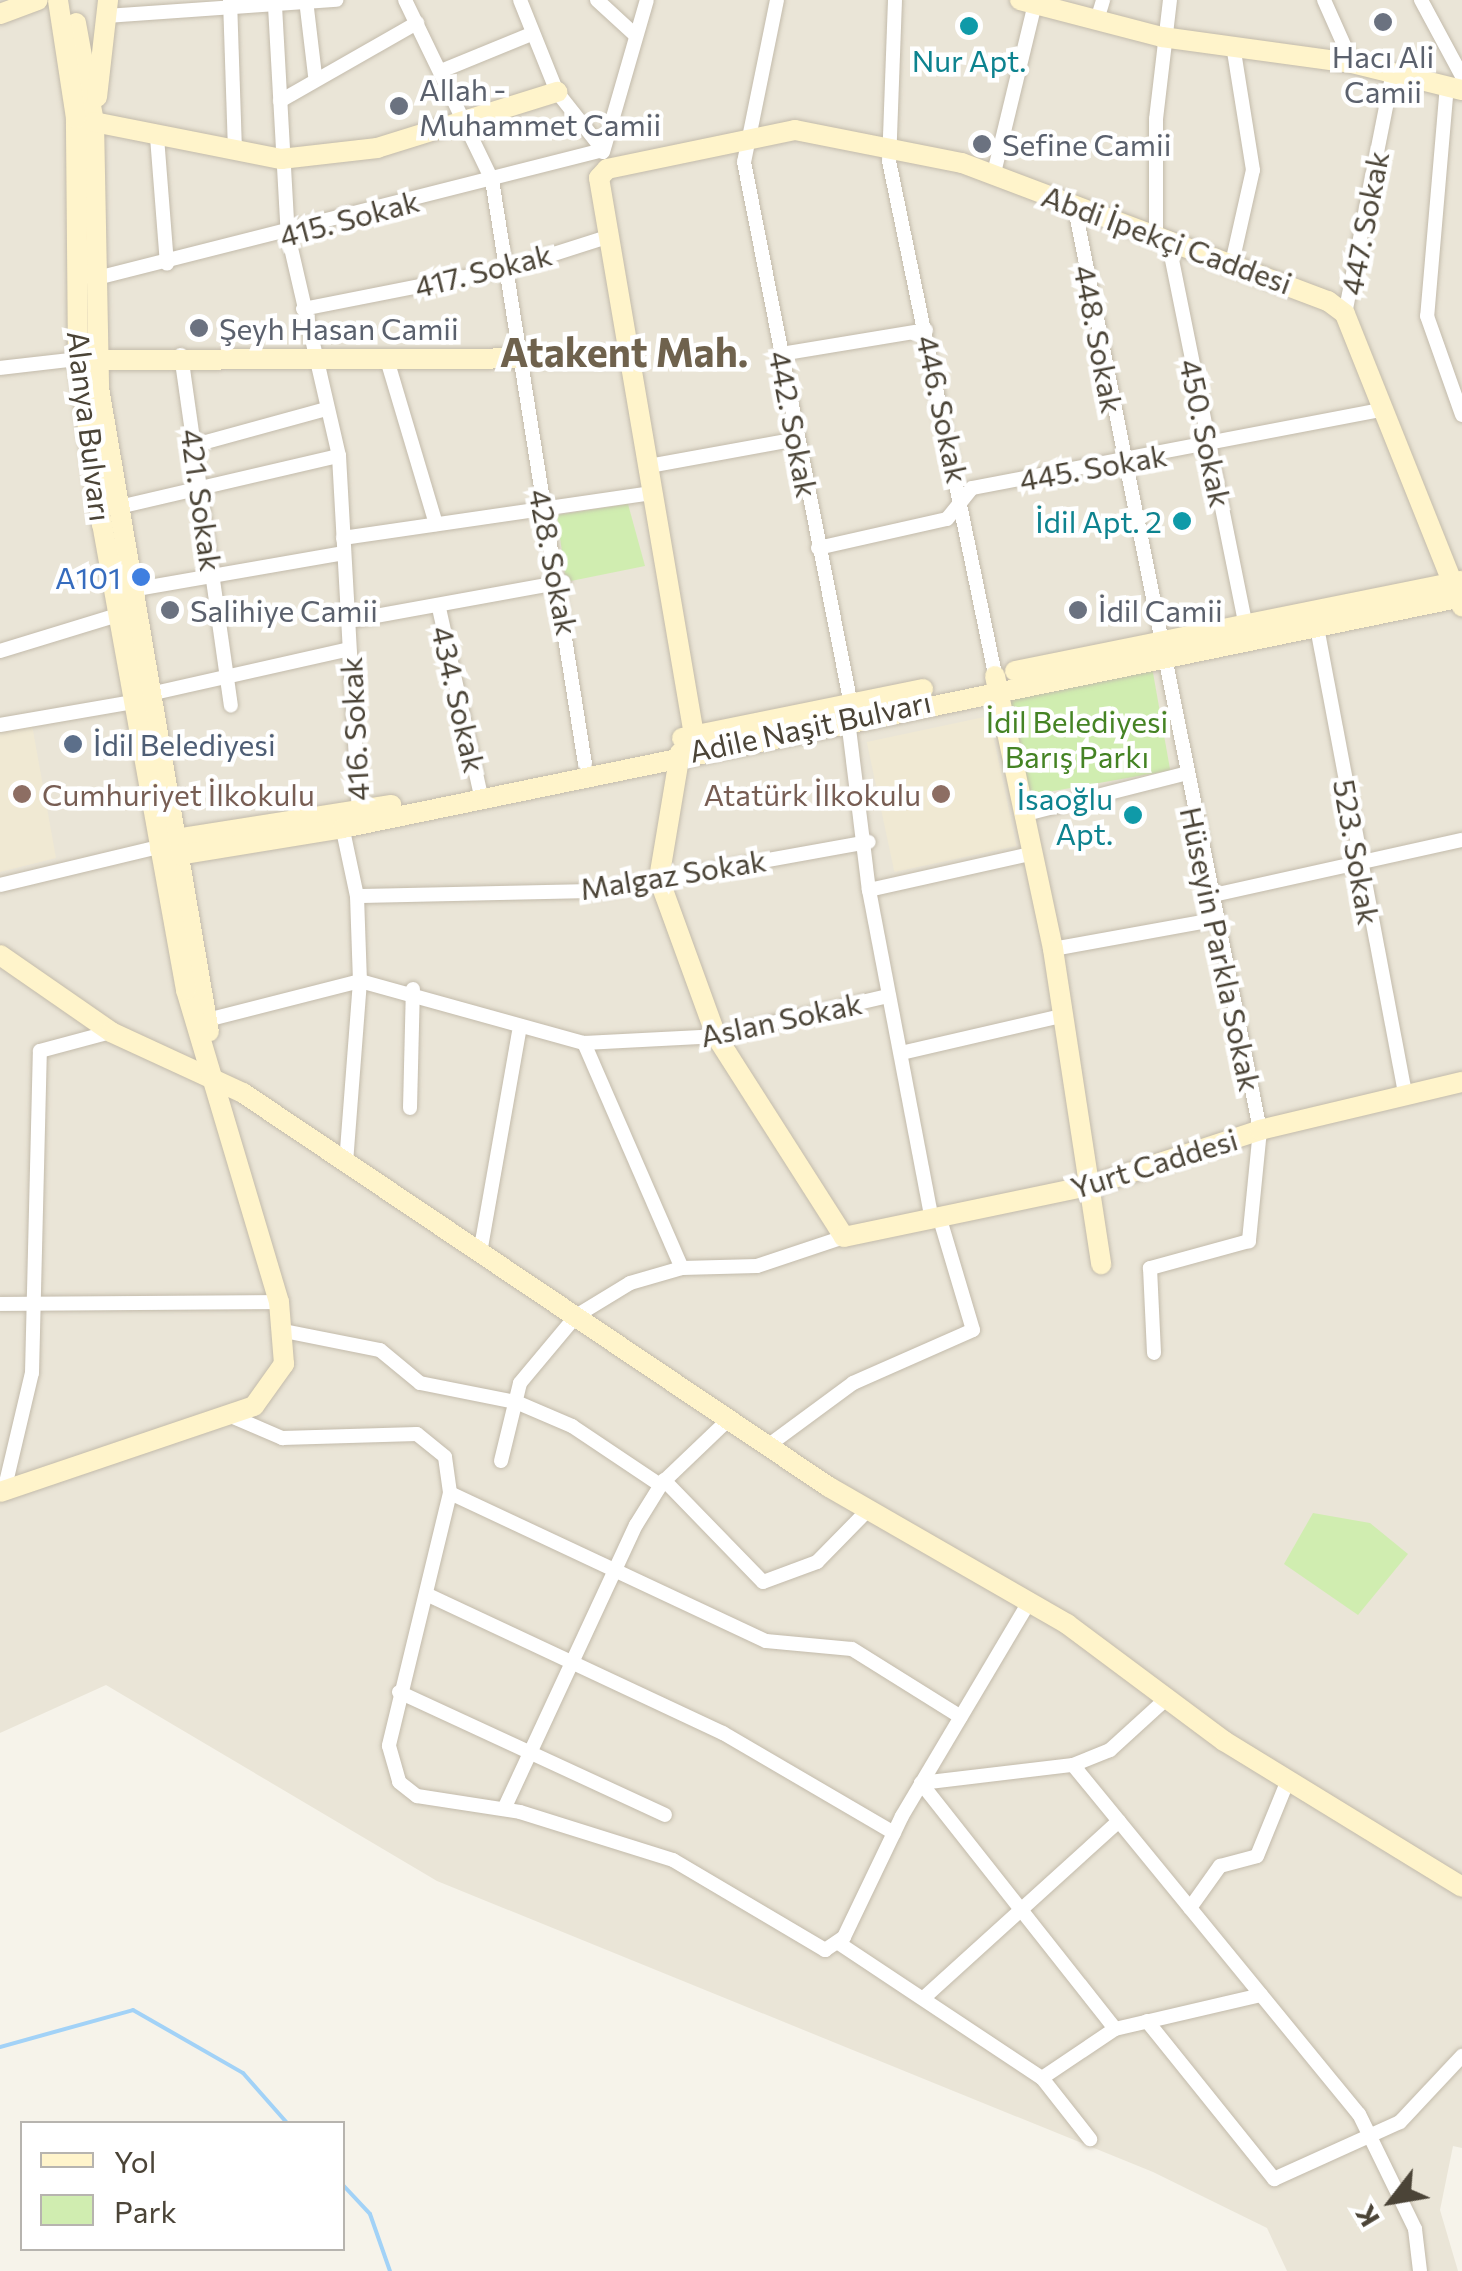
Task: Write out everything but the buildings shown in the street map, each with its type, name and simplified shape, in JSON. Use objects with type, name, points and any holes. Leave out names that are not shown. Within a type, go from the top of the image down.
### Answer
[{"type":"street","points":[[0,14],[38,0]]},
{"type":"street","name":"Alanya Bulvarı","points":[[58,0],[85,120],[87,360],[118,614],[142,698],[172,848]]},
{"type":"street","name":"Alanya Bulvarı","points":[[72,0],[85,120],[93,279],[87,360],[119,507],[142,698]]},
{"type":"street","points":[[336,0],[274,6],[107,8],[85,120],[280,159],[377,148],[557,92]]},
{"type":"street","name":"428. Sokak","points":[[404,0],[492,180],[510,268],[519,360],[542,509],[563,582],[585,764]]},
{"type":"street","points":[[520,0],[557,92],[603,150]]},
{"type":"street","points":[[597,0],[635,35]]},
{"type":"street","points":[[647,0],[603,150],[604,238],[694,735]]},
{"type":"street","points":[[746,143],[777,0]]},
{"type":"street","name":"446. Sokak","points":[[895,0],[889,144],[996,681]]},
{"type":"street","name":"450. Sokak","points":[[1170,0],[1162,37],[1162,238],[1246,626]]},
{"type":"street","points":[[1324,0],[1352,63]]},
{"type":"street","points":[[1421,0],[1457,84],[1427,316],[1457,384],[1462,415]]},
{"type":"street","points":[[994,173],[1026,1],[1100,10],[1162,37],[1234,50],[1352,63],[1457,84]]},
{"type":"street","points":[[306,3],[315,75]]},
{"type":"street","points":[[230,5],[235,151]]},
{"type":"street","name":"416. Sokak","points":[[274,6],[280,159],[288,235],[339,456],[349,649],[350,819],[360,982],[346,1162]]},
{"type":"street","points":[[280,101],[315,75],[417,23]]},
{"type":"street","points":[[441,72],[531,34]]},
{"type":"street","points":[[1232,264],[1253,170],[1234,50]]},
{"type":"street","name":"447. Sokak","points":[[1345,314],[1393,72]]},
{"type":"street","name":"Abdi İpekçi Caddesi","points":[[601,172],[795,130],[889,144],[994,173],[1074,209],[1232,264],[1345,314]]},
{"type":"street","points":[[157,137],[167,264]]},
{"type":"street","name":"442. Sokak","points":[[746,143],[781,354],[849,712],[869,842],[869,890],[888,996],[936,1220],[972,1330],[853,1383],[769,1445]]},
{"type":"street","name":"415. Sokak","points":[[93,279],[288,235],[603,150]]},
{"type":"street","name":"448. Sokak","points":[[1074,209],[1160,654]]},
{"type":"street","name":"417. Sokak","points":[[303,309],[510,268],[604,238]]},
{"type":"street","points":[[1345,314],[1460,593]]},
{"type":"street","points":[[781,354],[926,330]]},
{"type":"street","points":[[0,368],[180,354],[388,363],[628,358]]},
{"type":"street","name":"421. Sokak","points":[[180,354],[231,705]]},
{"type":"street","points":[[388,363],[436,524]]},
{"type":"street","points":[[195,445],[327,409]]},
{"type":"street","name":"445. Sokak","points":[[818,548],[947,520],[962,496],[1122,460],[1385,409]]},
{"type":"street","points":[[648,466],[797,439]]},
{"type":"street","points":[[119,507],[339,456]]},
{"type":"street","points":[[132,590],[436,524],[652,494]]},
{"type":"street","points":[[348,621],[439,608],[563,582]]},
{"type":"street","name":"Adile Naşit Bulvarı","points":[[172,848],[350,819],[680,752],[996,681],[1160,654],[1316,618],[1460,593]]},
{"type":"street","name":"434. Sokak","points":[[439,608],[480,791]]},
{"type":"street","points":[[0,651],[118,614]]},
{"type":"street","name":"Adile Naşit Bulvarı","points":[[1160,654],[1246,626],[1316,618]]},
{"type":"street","name":"523. Sokak","points":[[1316,618],[1358,863],[1405,1092]]},
{"type":"street","points":[[0,724],[142,698],[226,674],[349,649]]},
{"type":"street","name":"Hüseyin Parkla Sokak","points":[[1154,1353],[1150,1268],[1249,1241],[1260,1130],[1212,920],[1160,654]]},
{"type":"street","points":[[996,681],[1053,948],[1061,1016],[1093,1185],[1101,1264]]},
{"type":"street","name":"Adile Naşit Bulvarı","points":[[350,819],[480,791],[694,735],[849,712]]},
{"type":"street","points":[[500,1461],[516,1402],[542,1350],[576,1316],[630,1282],[682,1268],[757,1266],[844,1237],[716,1036],[658,879],[680,752]]},
{"type":"street","points":[[1022,815],[1184,774]]},
{"type":"street","points":[[1208,896],[1462,840]]},
{"type":"street","name":"Malgaz Sokak","points":[[357,896],[596,891],[869,842]]},
{"type":"street","points":[[0,885],[172,848]]},
{"type":"street","points":[[172,848],[208,1020],[213,1074]]},
{"type":"street","points":[[2,1486],[231,1416],[277,1382],[284,1331],[279,1302],[213,1074],[172,848]]},
{"type":"street","points":[[869,890],[1030,854]]},
{"type":"street","points":[[1053,948],[1212,920]]},
{"type":"street","points":[[0,955],[111,1032],[213,1074],[868,1510],[1029,1602],[1288,1780],[1462,1887]]},
{"type":"street","name":"Aslan Sokak","points":[[208,1020],[360,982],[413,989],[520,1032],[584,1043],[716,1036],[888,996]]},
{"type":"street","points":[[410,1108],[413,989]]},
{"type":"street","points":[[901,1053],[1061,1016]]},
{"type":"street","points":[[2,1486],[32,1372],[30,1306],[40,1051],[111,1032]]},
{"type":"street","points":[[480,1253],[520,1032]]},
{"type":"street","points":[[584,1043],[682,1268]]},
{"type":"street","name":"Yurt Caddesi","points":[[844,1237],[1093,1185],[1260,1130],[1405,1092],[1462,1082]]},
{"type":"street","points":[[0,1304],[279,1302]]},
{"type":"street","points":[[284,1331],[380,1350],[420,1383],[516,1402],[572,1426],[662,1483],[763,1582],[818,1562],[868,1510]]},
{"type":"street","points":[[231,1416],[282,1438],[416,1434],[445,1457],[450,1493],[389,1746],[400,1782],[416,1796],[504,1809],[673,1860],[806,1945],[840,1944],[927,1995],[1042,2078],[1090,2138]]},
{"type":"street","points":[[504,1809],[573,1664],[612,1568],[662,1483],[730,1418]]},
{"type":"street","points":[[450,1493],[766,1641],[852,1649],[960,1717]]},
{"type":"street","points":[[426,1594],[723,1733],[894,1833]]},
{"type":"street","points":[[840,1944],[922,1782],[1029,1602]]},
{"type":"street","points":[[399,1692],[666,1815]]},
{"type":"street","points":[[922,1782],[1073,1765],[1110,1750],[1166,1699]]},
{"type":"street","points":[[1073,1765],[1262,1995],[1370,2136],[1414,2229],[1420,2271]]},
{"type":"street","points":[[1190,1908],[1220,1866],[1258,1856],[1288,1780]]},
{"type":"street","points":[[922,1782],[1115,2029]]},
{"type":"street","points":[[927,1995],[1119,1821]]},
{"type":"street","points":[[1042,2078],[1115,2029],[1262,1995]]},
{"type":"street","points":[[1147,2022],[1274,2179],[1400,2122],[1462,2056]]},
{"type":"shaded area","points":[[0,0],[1462,0],[1462,2148],[1453,2146],[1440,2210],[1458,2271],[1287,2271],[1267,2228],[1153,2172],[437,1881],[106,1685],[0,1733]]},
{"type":"shaded area","name":"Atatürk İlkokulu","points":[[989,716],[1017,846],[894,872],[867,742]]},
{"type":"shaded area","name":"Cumhuriyet İlkokulu","points":[[32,725],[56,858],[0,872],[0,730]]},
{"type":"green space","points":[[628,504],[645,566],[566,582],[557,515]]},
{"type":"green space","name":"İdil Belediyesi Barış Parkı","points":[[1152,667],[1170,770],[1026,796],[1008,692]]},
{"type":"green space","points":[[1313,1513],[1370,1523],[1408,1554],[1358,1615],[1284,1564]]},
{"type":"waterway","points":[[0,2047],[133,2010],[243,2073],[285,2121]]},
{"type":"waterway","points":[[345,2187],[370,2214],[390,2271]]},
{"type":"place","name":"Hacı Ali Camii","points":[[1383,22]]},
{"type":"place","name":"Nur Apt.","points":[[969,26]]},
{"type":"place","name":"Allah - Muhammet Camii","points":[[399,106]]},
{"type":"place","name":"Sefine Camii","points":[[982,144]]},
{"type":"place","name":"Şeyh Hasan Camii","points":[[199,328]]},
{"type":"place","name":"İdil Apt. 2","points":[[1182,521]]},
{"type":"place","name":"A101","points":[[141,577]]},
{"type":"place","name":"Salihiye Camii","points":[[170,610]]},
{"type":"place","name":"İdil Camii","points":[[1078,610]]},
{"type":"place","name":"İdil Belediyesi","points":[[73,744]]},
{"type":"place","name":"Cumhuriyet İlkokulu","points":[[22,794]]},
{"type":"place","name":"Atatürk İlkokulu","points":[[941,794]]},
{"type":"place","name":"İsaoğlu Apt.","points":[[1133,815]]},
{"type":"district","name":"Atakent Mah.","points":[[624,351]]}]
